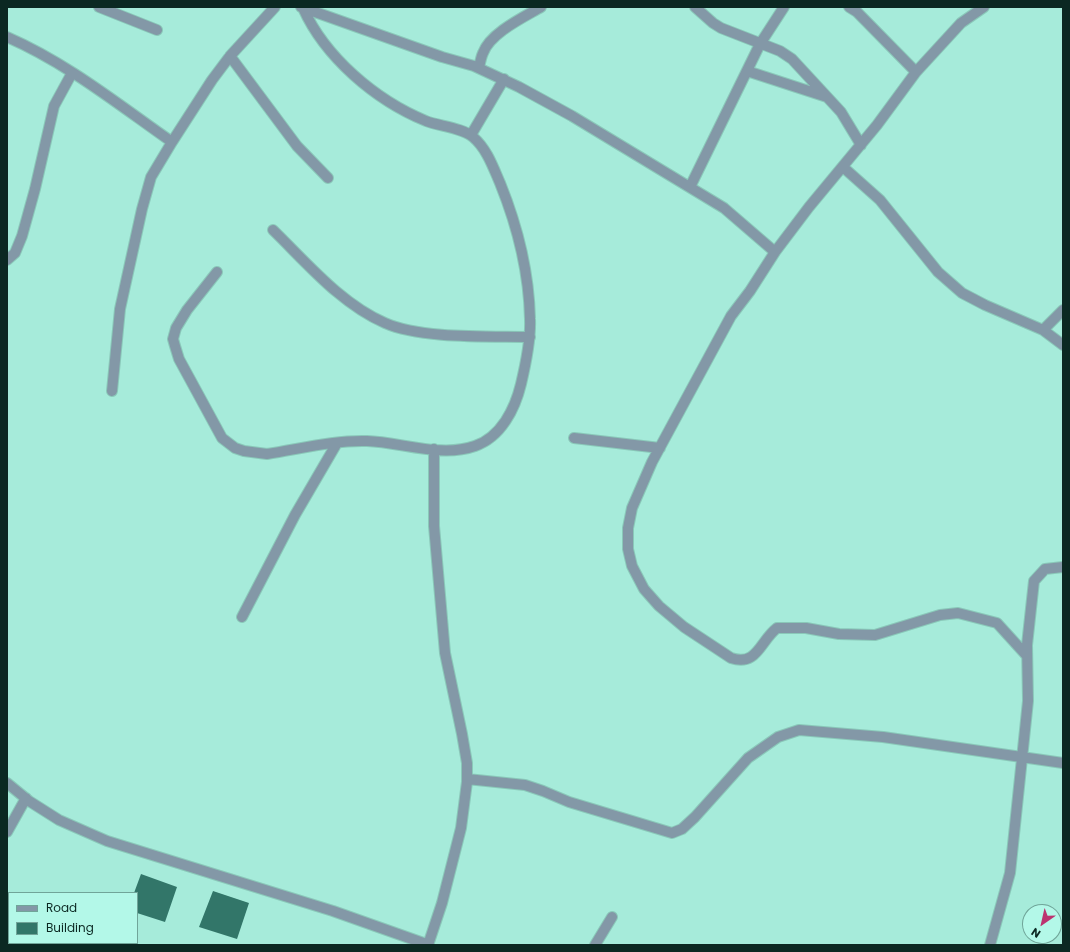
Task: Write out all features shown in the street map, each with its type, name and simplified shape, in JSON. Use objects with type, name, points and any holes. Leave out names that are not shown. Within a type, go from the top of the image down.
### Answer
[{"type":"street","points":[[100,7],[157,30]]},
{"type":"street","points":[[112,391],[120,309],[142,209],[151,177],[212,80],[230,56],[275,7]]},
{"type":"street","points":[[302,7],[442,57],[479,68],[504,79],[572,116],[724,208],[775,252]]},
{"type":"street","points":[[217,272],[187,310],[176,328],[173,339],[179,359],[222,438],[235,448],[244,451],[267,454],[337,443],[368,441],[434,449],[460,449],[474,446],[488,440],[499,429],[517,402],[530,337],[529,297],[520,247],[508,203],[488,154],[471,135],[426,121],[367,87],[340,63],[310,23],[302,7]]},
{"type":"street","points":[[479,68],[483,52],[491,40],[508,27],[541,7]]},
{"type":"street","points":[[695,7],[713,23],[760,44],[780,51],[792,59],[841,112],[861,145]]},
{"type":"street","points":[[690,187],[760,44],[784,7]]},
{"type":"street","points":[[849,7],[857,12],[916,72]]},
{"type":"street","points":[[984,7],[961,23],[916,72],[861,145],[809,207],[775,252],[750,292],[731,316],[660,448],[632,508],[628,528],[628,550],[632,566],[644,589],[659,606],[684,627],[730,658],[743,660],[754,656],[777,628],[806,628],[839,634],[875,635],[940,615],[958,613],[997,623],[1027,656]]},
{"type":"street","points":[[7,37],[31,47],[72,73],[172,142]]},
{"type":"street","points":[[230,56],[297,146],[328,178]]},
{"type":"street","points":[[747,72],[827,97]]},
{"type":"street","points":[[7,260],[16,253],[22,236],[35,189],[54,106],[72,73]]},
{"type":"street","points":[[471,135],[504,79]]},
{"type":"street","points":[[843,167],[880,200],[938,272],[962,293],[985,305],[1043,330],[1063,345]]},
{"type":"street","points":[[273,230],[349,301],[386,324],[421,332],[530,337]]},
{"type":"street","points":[[1043,330],[1063,310]]},
{"type":"street","points":[[574,438],[660,448]]},
{"type":"street","points":[[242,617],[295,515],[337,443]]},
{"type":"street","points":[[7,783],[26,798],[59,820],[107,841],[333,911],[428,945],[442,903],[461,828],[465,809],[467,779],[467,763],[462,734],[445,653],[434,526],[434,449]]},
{"type":"street","points":[[990,945],[1010,873],[1028,701],[1027,656],[1034,581],[1045,569],[1063,568]]},
{"type":"street","points":[[467,779],[525,785],[543,790],[569,802],[672,833],[682,830],[748,758],[778,736],[799,730],[883,737],[1063,763]]},
{"type":"street","points":[[7,832],[26,798]]},
{"type":"street","points":[[595,945],[612,917]]},
{"type":"building","points":[[141,874],[177,887],[165,922],[138,913],[138,892],[134,892]]},
{"type":"building","points":[[213,891],[249,903],[237,939],[199,927]]}]
